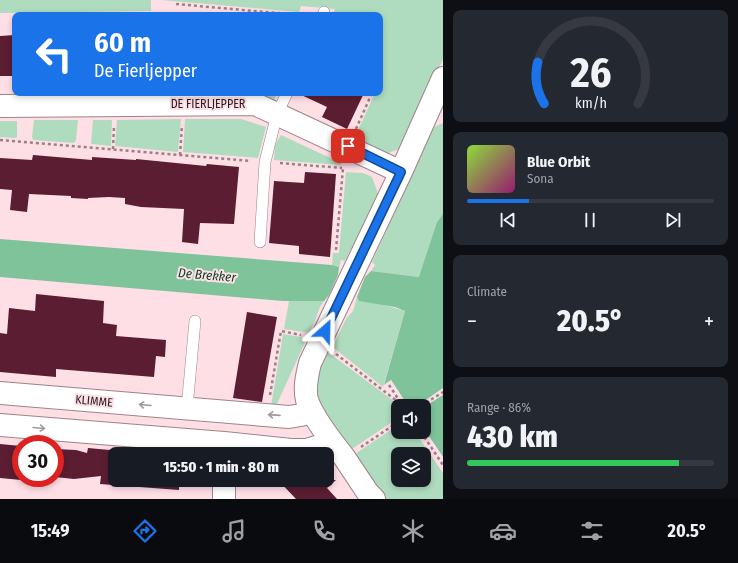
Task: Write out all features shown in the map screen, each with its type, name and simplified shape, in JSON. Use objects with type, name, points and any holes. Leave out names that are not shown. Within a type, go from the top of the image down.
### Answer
[{"type":"street","points":[[374,499],[368,493],[312,412],[306,391],[306,378],[310,363],[442,85]]},
{"type":"street","name":"DE FIERLJEPPER","points":[[0,106],[255,104],[401,172]]},
{"type":"street","name":"KLIMME","points":[[0,393],[289,417],[301,416],[312,412]]},
{"type":"street","points":[[185,440],[187,408]]},
{"type":"street","points":[[0,425],[185,440],[219,447]]},
{"type":"street","points":[[316,447],[332,442]]},
{"type":"street","points":[[224,487],[224,499]]},
{"type":"lane","points":[[260,242],[265,162],[277,114],[286,96]]},
{"type":"lane","points":[[187,408],[195,321]]},
{"type":"path","points":[[176,4],[265,12]]},
{"type":"path","points":[[336,250],[343,168],[371,96]]},
{"type":"path","points":[[180,155],[184,105]]},
{"type":"path","points":[[0,140],[343,168]]},
{"type":"path","points":[[389,385],[399,399]]},
{"type":"path","points":[[431,400],[443,392]]},
{"type":"path","points":[[391,396],[395,399]]},
{"type":"path","points":[[361,447],[391,427]]},
{"type":"path","points":[[426,439],[443,465]]},
{"type":"shaded area","points":[[0,0],[151,0],[151,11],[0,13]]},
{"type":"shaded area","points":[[161,0],[443,0],[443,59],[402,148],[383,155],[353,141],[374,96],[383,96],[383,12],[334,12],[335,9],[301,6],[299,12]]},
{"type":"shaded area","points":[[259,96],[276,96],[273,103]]},
{"type":"shaded area","points":[[181,119],[178,152],[115,146],[117,120]]},
{"type":"shaded area","points":[[185,119],[241,119],[266,127],[258,158],[183,152]]},
{"type":"shaded area","points":[[34,120],[78,120],[76,140],[74,143],[33,140]]},
{"type":"shaded area","points":[[93,120],[112,120],[111,146],[91,143]]},
{"type":"shaded area","points":[[0,121],[17,121],[17,137],[0,137]]},
{"type":"shaded area","points":[[443,123],[443,214],[437,222],[420,277],[371,271],[375,265],[372,262],[434,127]]},
{"type":"shaded area","points":[[281,135],[341,163],[341,165],[274,160],[275,145]]},
{"type":"shaded area","points":[[346,172],[363,173],[372,177],[379,196],[359,241],[350,250],[345,261],[341,260],[339,267],[332,265],[333,253],[339,253]]},
{"type":"shaded area","points":[[357,297],[405,311],[383,387],[334,348],[334,344],[346,319],[353,311]]},
{"type":"shaded area","points":[[289,301],[324,301],[320,307],[310,333],[284,329]]},
{"type":"shaded area","points":[[283,334],[307,338],[276,406],[271,406]]},
{"type":"shaded area","points":[[325,350],[391,399],[391,423],[349,451],[315,396],[318,367]]},
{"type":"shaded area","points":[[391,430],[391,439],[420,439],[425,447],[391,447],[391,487],[431,487],[431,455],[443,473],[443,499],[385,499],[352,456]]},
{"type":"water","name":"De Brekker","points":[[443,214],[443,457],[431,439],[431,399],[403,399],[391,380],[384,385],[405,311],[395,307],[359,301],[357,297],[329,295],[324,301],[283,301],[0,277],[0,239],[332,265],[339,267],[338,275],[365,277],[371,271],[419,277],[437,222]]},
{"type":"pier","points":[[338,275],[365,277],[357,297],[329,295]]},
{"type":"pier","points":[[391,380],[403,399],[401,399],[390,383],[385,386],[384,385]]},
{"type":"pier","points":[[443,388],[443,395],[431,403],[431,399],[427,399]]},
{"type":"pier","points":[[428,439],[431,439],[443,459]]},
{"type":"building","points":[[12,35],[12,76],[0,76],[0,36]]},
{"type":"building","points":[[303,96],[363,96],[347,129],[322,117],[327,107]]},
{"type":"building","points":[[33,155],[92,160],[92,157],[136,159],[206,166],[207,164],[239,167],[234,224],[200,223],[198,244],[182,242],[184,209],[141,207],[125,204],[125,198],[109,197],[88,199],[71,198],[71,196],[29,194],[27,212],[10,210],[12,190],[0,189],[0,158],[32,160]]},
{"type":"building","points":[[305,172],[336,174],[330,257],[299,254],[299,246],[269,243],[274,181],[304,183]]},
{"type":"building","points":[[36,294],[104,301],[103,323],[117,325],[116,336],[166,340],[165,357],[156,356],[154,377],[56,369],[56,377],[0,372],[0,333],[7,334],[9,308],[35,311]]},
{"type":"building","points":[[247,312],[277,317],[262,402],[233,398]]},
{"type":"building","points":[[0,444],[12,445],[12,479],[0,478]]},
{"type":"building","points":[[88,448],[108,450],[108,485],[100,484],[101,476],[74,479],[64,478],[64,449],[76,450],[87,453]]},
{"type":"building","points":[[140,487],[179,487],[179,490]]},
{"type":"building","points":[[285,487],[328,487],[327,488],[337,499],[296,499]]},
{"type":"route","points":[[325,331],[401,172],[348,146]]}]
